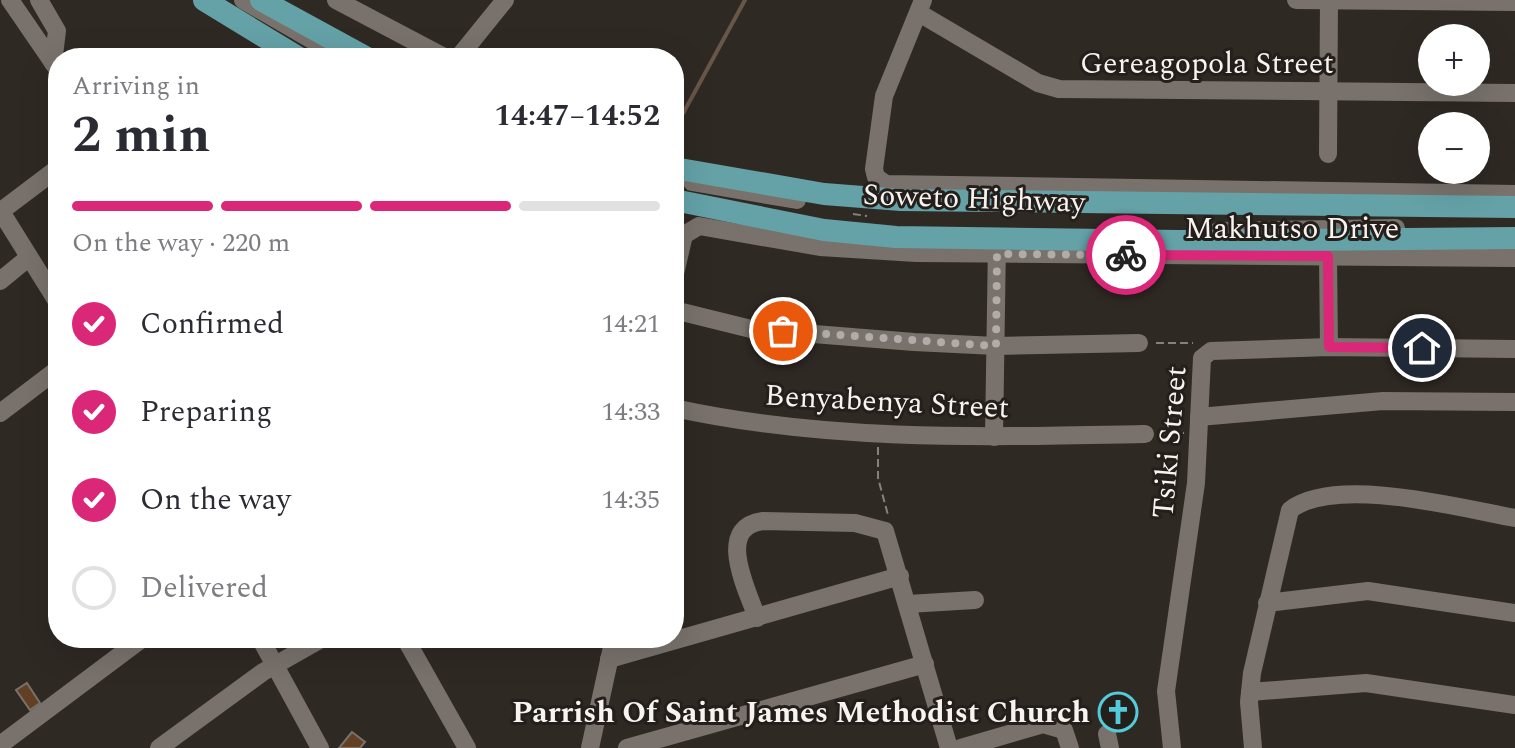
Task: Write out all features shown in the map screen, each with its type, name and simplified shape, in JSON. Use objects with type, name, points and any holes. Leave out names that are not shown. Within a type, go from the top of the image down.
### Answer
[{"type":"main road","points":[[204,0],[283,48]]},
{"type":"main road","points":[[261,0],[349,48]]},
{"type":"main road","name":"Soweto Highway","points":[[684,170],[812,192],[901,200],[1515,207]]},
{"type":"main road","name":"Soweto Highway","points":[[684,202],[863,234],[997,246],[1515,238]]},
{"type":"street","points":[[10,0],[48,55]]},
{"type":"street","points":[[39,0],[57,31],[57,48]]},
{"type":"street","points":[[220,0],[301,48]]},
{"type":"street","points":[[243,0],[326,48]]},
{"type":"street","points":[[336,0],[427,48]]},
{"type":"street","points":[[466,48],[505,0]]},
{"type":"street","points":[[1296,0],[1515,2]]},
{"type":"street","points":[[1328,154],[1329,1]]},
{"type":"street","name":"Gereagopola Street","points":[[921,6],[1038,83],[1059,89],[1515,93]]},
{"type":"street","name":"Makhutso Drive","points":[[921,6],[882,104],[874,165],[876,177],[893,187],[1515,194]]},
{"type":"street","points":[[48,175],[0,210],[48,288]]},
{"type":"street","name":"Soweto Highway","points":[[684,180],[743,192],[905,210],[1515,216]]},
{"type":"street","name":"Soweto Highway","points":[[684,192],[878,228],[1172,232],[1283,227],[1515,230]]},
{"type":"street","name":"Makhutso Drive","points":[[684,241],[687,230],[699,226],[820,247],[916,253],[997,246],[1515,258]]},
{"type":"street","points":[[994,437],[997,246]]},
{"type":"street","points":[[1328,256],[1329,347]]},
{"type":"street","points":[[0,281],[28,258]]},
{"type":"street","points":[[684,314],[751,329],[996,346],[1139,343]]},
{"type":"street","name":"Tsiki Street","points":[[1172,748],[1167,675],[1193,508],[1200,362],[1208,352],[1329,347],[1515,349]]},
{"type":"street","points":[[0,413],[48,377]]},
{"type":"street","points":[[1199,424],[1383,401],[1515,402]]},
{"type":"street","name":"Benyabenya Street","points":[[684,410],[744,421],[878,434],[994,437],[1145,434]]},
{"type":"street","points":[[1253,748],[1250,692],[1267,603],[1290,510],[1299,503],[1356,494],[1384,495],[1515,518]]},
{"type":"street","points":[[757,618],[735,550],[740,534],[749,524],[763,521],[855,523],[885,531],[949,748]]},
{"type":"street","points":[[684,638],[900,576]]},
{"type":"street","points":[[1267,603],[1368,591],[1515,613]]},
{"type":"street","points":[[908,604],[975,600]]},
{"type":"street","points":[[0,745],[130,648]]},
{"type":"street","points":[[266,648],[317,747]]},
{"type":"street","points":[[159,748],[276,665],[306,648]]},
{"type":"street","points":[[411,648],[467,748]]},
{"type":"street","points":[[590,748],[612,648]]},
{"type":"street","points":[[609,659],[649,648]]},
{"type":"street","points":[[627,748],[925,664]]},
{"type":"street","points":[[1250,692],[1366,683],[1515,705]]},
{"type":"street","points":[[961,748],[1043,724],[1064,730],[1070,748]]},
{"type":"path","points":[[1139,343],[1193,343],[1208,352]]},
{"type":"path","points":[[1145,434],[1199,424]]},
{"type":"path","points":[[878,434],[878,478],[890,523],[885,531]]},
{"type":"building","points":[[27,683],[40,703],[30,710],[16,690]]},
{"type":"building","points":[[352,732],[365,742],[360,748],[339,748]]},
{"type":"waterway","points":[[684,112],[745,0]]},
{"type":"way so far","points":[[783,331],[996,346],[997,254],[1126,255]]},
{"type":"place","name":"Parrish Of Saint James Methodist Church","points":[[1118,712]]},
{"type":"route","points":[[1126,255],[1328,256],[1329,347],[1422,348]]}]
